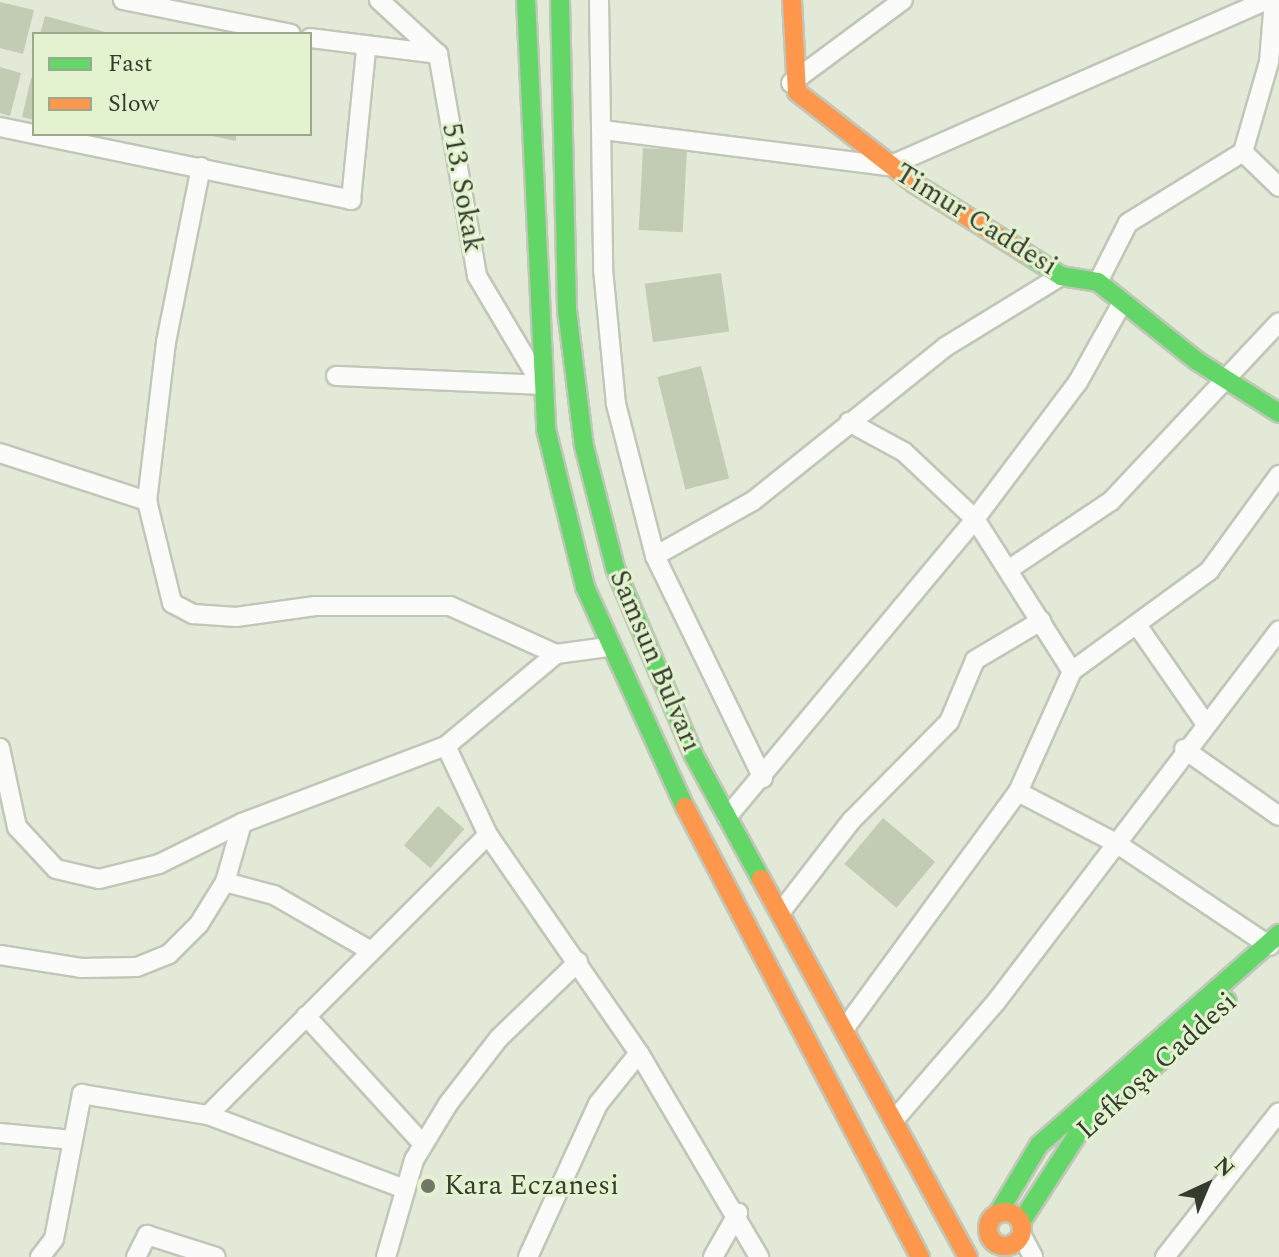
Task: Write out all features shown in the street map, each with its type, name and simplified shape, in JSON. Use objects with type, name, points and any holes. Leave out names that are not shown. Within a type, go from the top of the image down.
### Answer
[{"type":"main road","points":[[526,0],[541,385],[569,529],[608,647],[920,1257]]},
{"type":"main road","name":"Samsun Bulvarı","points":[[560,0],[567,310],[584,446],[615,568],[727,817],[969,1257]]},
{"type":"main road","points":[[791,83],[792,0]]},
{"type":"main road","name":"Timur Caddesi","points":[[791,83],[889,166],[1061,276],[1098,282]]},
{"type":"main road","points":[[1098,282],[1221,378],[1279,413]]},
{"type":"main road","points":[[969,1257],[1039,1145],[1156,1035],[1276,947]]},
{"type":"main road","name":"Lefkoşa Caddesi","points":[[1017,1239],[1077,1135],[1276,947]]},
{"type":"main road","points":[[994,1216],[1017,1239]]},
{"type":"main road","points":[[994,1216],[996,1244],[1017,1239]]},
{"type":"street","points":[[123,0],[281,32]]},
{"type":"street","points":[[379,0],[438,54]]},
{"type":"street","points":[[599,0],[603,269],[616,404],[655,556],[763,778]]},
{"type":"street","points":[[791,83],[903,0]]},
{"type":"street","points":[[603,130],[889,166],[1267,0]]},
{"type":"street","points":[[1098,282],[1128,223],[1243,152],[1269,62],[1274,0]]},
{"type":"street","points":[[312,38],[366,49],[438,54]]},
{"type":"street","points":[[45,136],[351,200],[366,49]]},
{"type":"street","name":"513. Sokak","points":[[438,54],[477,276],[541,385]]},
{"type":"street","points":[[0,127],[32,133]]},
{"type":"street","points":[[1243,152],[1279,187]]},
{"type":"street","points":[[201,167],[166,342],[147,501],[172,603],[193,614],[450,606],[556,654],[608,647]]},
{"type":"street","points":[[655,556],[753,501],[945,347],[1061,276]]},
{"type":"street","points":[[727,817],[763,778],[975,519],[1078,382],[1122,303]]},
{"type":"street","points":[[1008,570],[1111,501],[1221,378],[1279,322]]},
{"type":"street","points":[[336,376],[541,385]]},
{"type":"street","points":[[849,422],[904,452],[975,519],[1072,671]]},
{"type":"street","points":[[0,453],[147,501]]},
{"type":"street","points":[[845,1028],[1018,792],[1072,671],[1209,571],[1279,475]]},
{"type":"street","points":[[780,913],[851,821],[949,722],[975,660],[1041,621]]},
{"type":"street","points":[[1137,625],[1205,723]]},
{"type":"street","points":[[895,1119],[996,1002],[1184,749],[1279,631]]},
{"type":"street","points":[[0,748],[17,827],[56,869],[99,879],[159,864],[242,823],[446,746],[556,654]]},
{"type":"street","points":[[446,746],[488,835],[639,1053],[738,1213],[759,1257]]},
{"type":"street","points":[[1184,749],[1279,816]]},
{"type":"street","points":[[1018,792],[1116,843],[1276,947]]},
{"type":"street","points":[[0,955],[81,968],[137,967],[169,954],[189,934],[225,882],[242,823]]},
{"type":"street","points":[[208,1115],[488,835]]},
{"type":"street","points":[[225,882],[274,895],[371,951]]},
{"type":"street","points":[[386,1257],[405,1189],[423,1144],[499,1038],[578,962]]},
{"type":"street","points":[[306,1016],[423,1144]]},
{"type":"street","points":[[528,1257],[598,1104],[639,1053]]},
{"type":"street","points":[[40,1257],[54,1239],[82,1094],[208,1115],[405,1189]]},
{"type":"street","points":[[1165,1257],[1279,1112]]},
{"type":"street","points":[[0,1133],[73,1140]]},
{"type":"street","points":[[713,1257],[738,1213]]},
{"type":"street","points":[[136,1257],[147,1235],[216,1257]]},
{"type":"street","points":[[1017,1239],[1033,1257]]},
{"type":"building","points":[[0,2],[34,10],[23,54],[0,48]]},
{"type":"building","points":[[45,16],[105,32],[41,32]]},
{"type":"building","points":[[0,67],[21,73],[10,116],[0,113]]},
{"type":"building","points":[[31,78],[32,78],[32,120],[22,117]]},
{"type":"building","points":[[212,136],[236,136],[236,141]]},
{"type":"building","points":[[643,148],[687,150],[683,232],[639,230]]},
{"type":"building","points":[[721,273],[729,331],[653,342],[645,284]]},
{"type":"building","points":[[701,366],[729,479],[685,489],[657,377]]},
{"type":"building","points":[[438,806],[464,829],[430,868],[404,845]]},
{"type":"building","points":[[883,818],[935,862],[897,908],[844,864]]},
{"type":"traffic: fast","points":[[526,0],[546,429],[585,587],[685,807]]},
{"type":"traffic: fast","points":[[560,0],[567,310],[584,446],[615,568],[693,754],[761,879]]},
{"type":"traffic: fast","points":[[1025,253],[1061,276],[1098,282],[1197,361],[1279,413]]},
{"type":"traffic: fast","points":[[999,1212],[1039,1145],[1279,934]]},
{"type":"traffic: fast","points":[[1021,1222],[1077,1135],[1227,1001]]},
{"type":"traffic: slow","points":[[792,0],[797,92],[915,184],[1025,253]]},
{"type":"traffic: slow","points":[[685,807],[920,1257]]},
{"type":"traffic: slow","points":[[761,879],[968,1257]]},
{"type":"traffic: slow","points":[[1005,1212],[1017,1217],[1022,1229],[1017,1241],[1005,1246],[993,1241],[988,1229],[993,1217],[1005,1212]]},
{"type":"place","name":"Kara Eczanesi","points":[[428,1186]]}]
